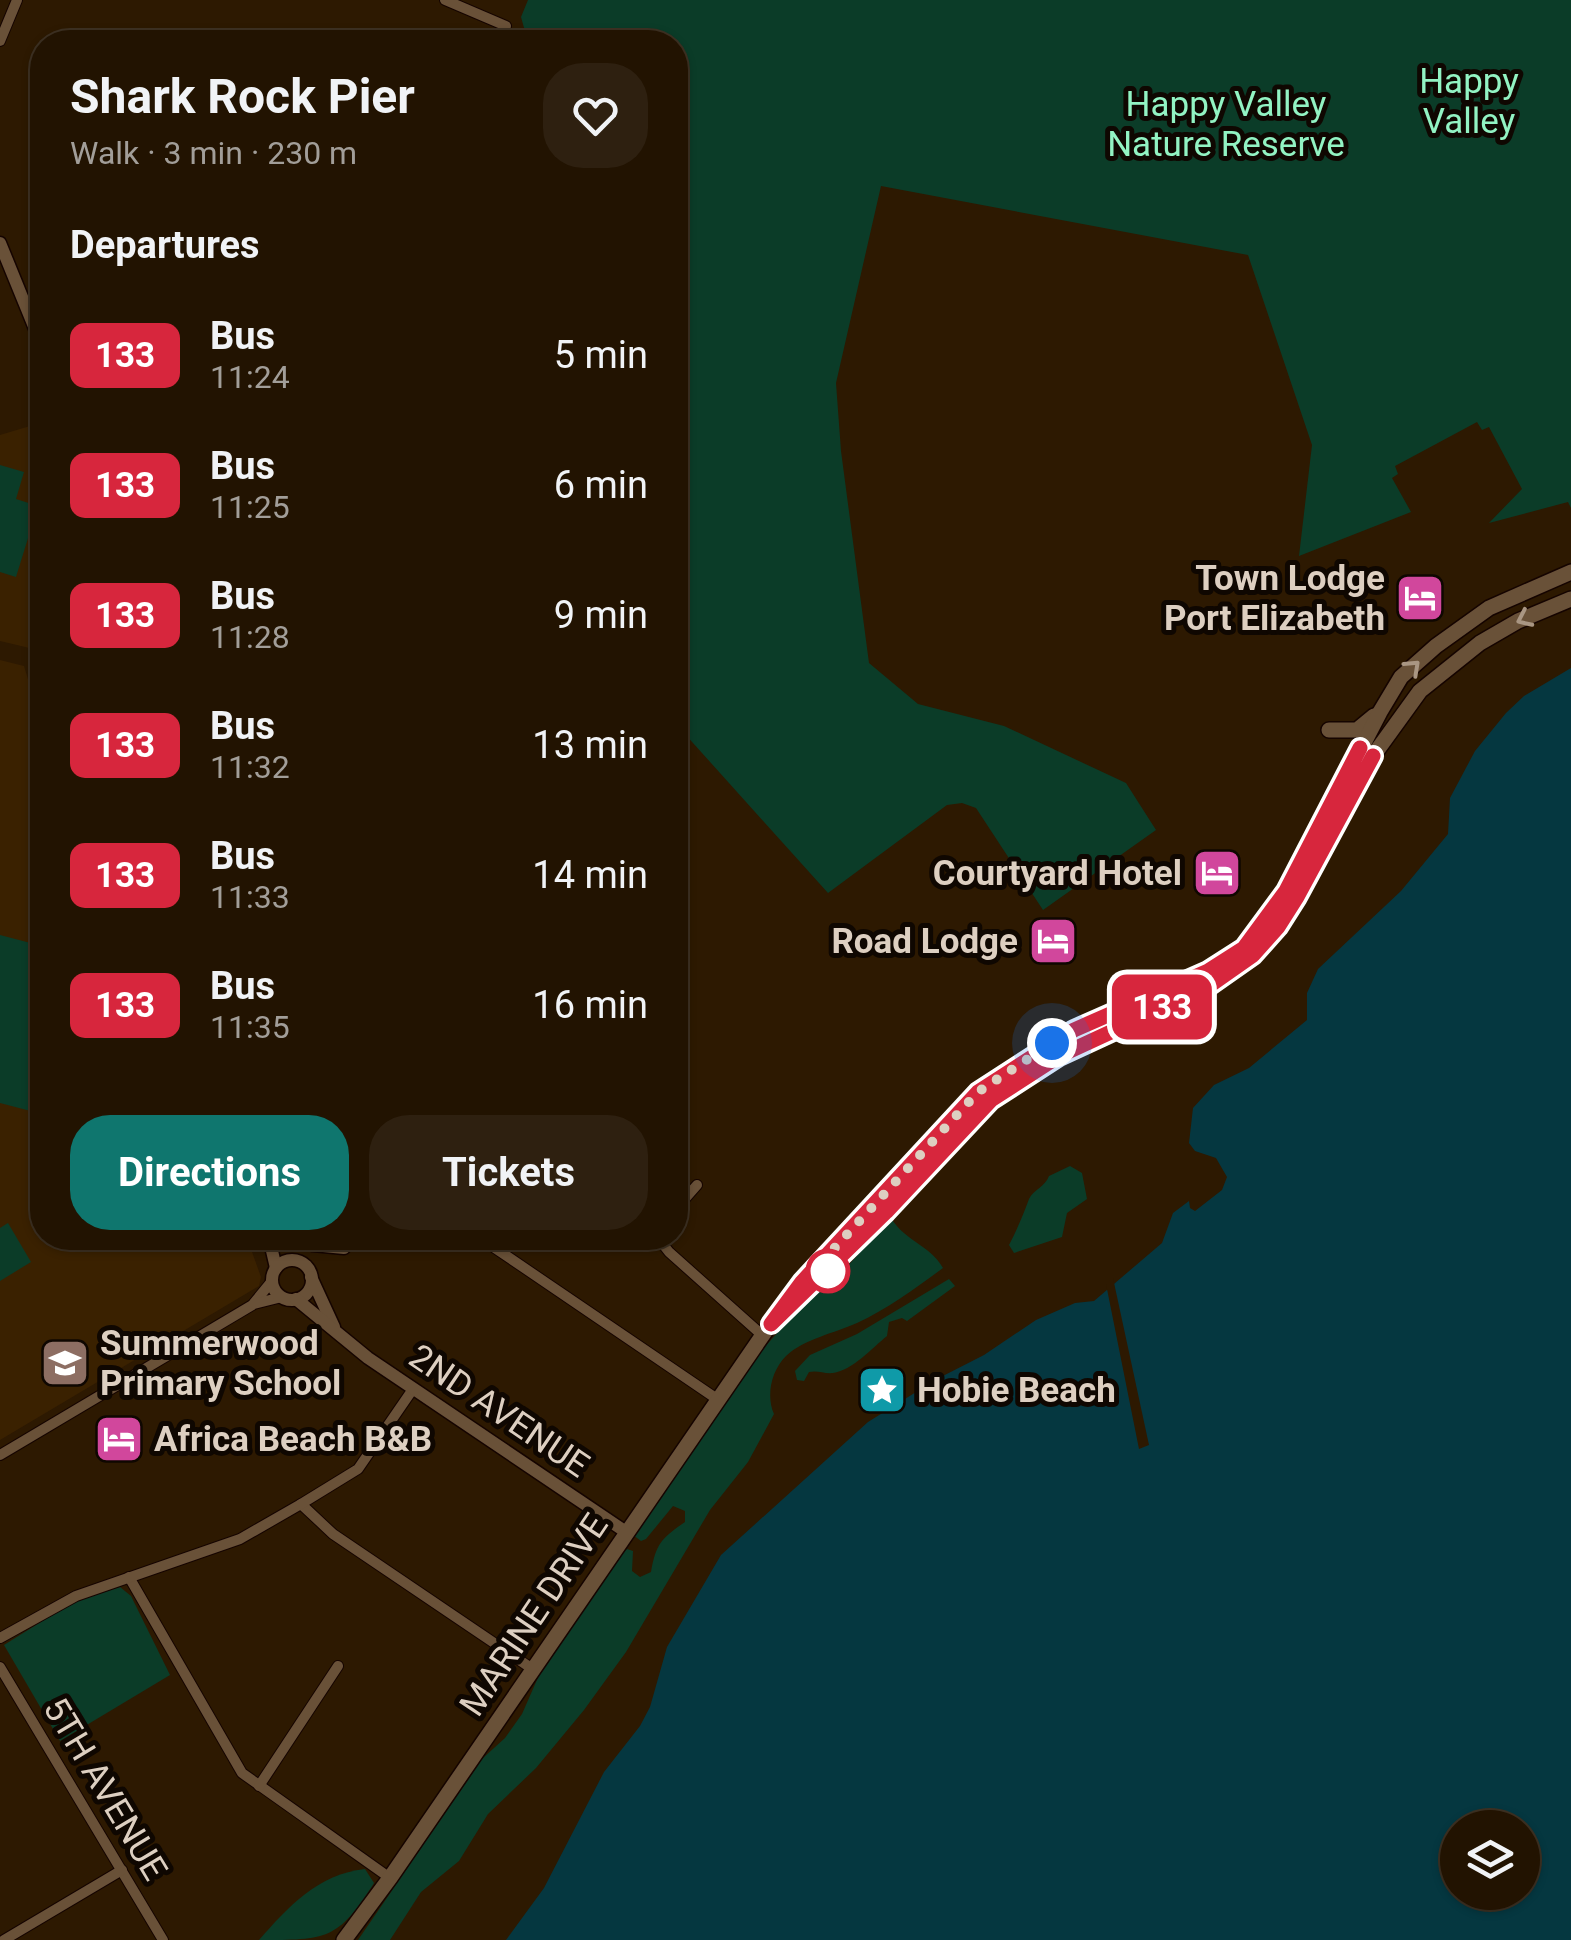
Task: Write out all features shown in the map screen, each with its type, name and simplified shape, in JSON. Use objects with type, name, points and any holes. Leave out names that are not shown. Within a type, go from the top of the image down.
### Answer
[{"type":"main road","points":[[1367,752],[1380,712],[1401,678],[1470,620],[1506,598],[1571,572]]},
{"type":"main road","points":[[1367,752],[1445,668],[1518,621],[1571,599]]},
{"type":"main road","points":[[1328,730],[1358,730],[1380,712]]},
{"type":"main road","name":"MARINE DRIVE","points":[[344,1940],[789,1298],[962,1108],[1000,1077],[1074,1030],[1208,971],[1244,948],[1286,891],[1367,752]]},
{"type":"main road","name":"MARINE DRIVE","points":[[766,1329],[886,1212],[991,1100],[1059,1056],[1206,988],[1253,955],[1297,897],[1367,752]]},
{"type":"street","points":[[0,41],[17,0]]},
{"type":"street","points":[[445,0],[506,26]]},
{"type":"street","points":[[0,244],[30,319]]},
{"type":"street","points":[[688,1195],[697,1184]]},
{"type":"street","points":[[273,1250],[274,1275],[289,1298]]},
{"type":"street","points":[[0,1455],[254,1304],[306,1294],[311,1277],[303,1264],[291,1260],[282,1250]]},
{"type":"street","points":[[498,1250],[717,1400]]},
{"type":"street","points":[[667,1250],[766,1329]]},
{"type":"street","points":[[254,1304],[274,1275],[291,1260]]},
{"type":"street","name":"2ND AVENUE","points":[[311,1277],[340,1337]]},
{"type":"street","name":"2ND AVENUE","points":[[289,1298],[413,1389],[626,1532]]},
{"type":"street","points":[[0,1638],[65,1600],[240,1539],[301,1504],[358,1469],[413,1389]]},
{"type":"street","points":[[301,1504],[333,1534],[534,1670]]},
{"type":"street","points":[[128,1577],[238,1768],[390,1878]]},
{"type":"street","points":[[258,1786],[338,1666]]},
{"type":"street","name":"5TH AVENUE","points":[[0,1667],[162,1940]]},
{"type":"street","points":[[4,1940],[122,1870]]},
{"type":"shaded area","points":[[30,426],[30,648],[0,641],[0,435]]},
{"type":"shaded area","name":"Summerwood Primary School","points":[[0,660],[24,666],[30,686],[30,1250],[251,1250],[261,1277],[259,1286],[0,1440]]},
{"type":"green space","name":"Happy Valley Nature Reserve","points":[[528,0],[1571,0],[1571,508],[1568,502],[1489,523],[1522,489],[1489,427],[1482,430],[1477,422],[1395,466],[1398,474],[1392,478],[1411,512],[1299,556],[1312,445],[1248,255],[881,186],[836,383],[869,663],[918,704],[1004,726],[1126,783],[1156,830],[1043,910],[976,808],[962,803],[947,805],[828,893],[688,737],[688,30],[525,30],[521,17]]},
{"type":"green space","points":[[0,465],[24,472],[16,499],[30,503],[30,532],[16,577],[0,572]]},
{"type":"green space","points":[[0,935],[30,943],[30,1111],[0,1103]]},
{"type":"green space","points":[[1070,1166],[1082,1173],[1087,1199],[1067,1213],[1062,1237],[1014,1253],[1009,1245],[1031,1196],[1049,1176]]},
{"type":"green space","points":[[888,1212],[900,1229],[943,1268],[879,1311],[786,1356],[771,1384],[774,1414],[748,1462],[710,1510],[626,1652],[584,1710],[536,1768],[488,1814],[459,1861],[421,1892],[390,1940],[358,1940],[483,1758],[505,1738],[522,1714],[540,1673],[620,1555],[627,1549],[633,1551],[632,1571],[640,1577],[651,1572],[658,1548],[665,1537],[685,1522],[685,1511],[673,1506],[646,1539],[641,1541],[633,1535],[761,1351],[820,1285],[841,1273],[856,1257]]},
{"type":"green space","points":[[8,1223],[31,1262],[0,1281],[0,1228]]},
{"type":"green space","points":[[949,1279],[955,1286],[907,1321],[902,1318],[889,1322],[887,1336],[855,1363],[833,1373],[809,1372],[804,1381],[797,1380],[795,1371],[810,1355],[857,1334]]},
{"type":"green space","points":[[120,1587],[131,1596],[170,1675],[60,1741],[4,1645],[73,1602]]},
{"type":"green space","points":[[365,1869],[374,1883],[340,1926],[316,1937],[259,1940],[293,1904],[318,1885]]},
{"type":"water","points":[[1571,668],[1571,1940],[506,1940],[544,1888],[604,1772],[640,1726],[650,1707],[667,1647],[721,1555],[868,1422],[1036,1320],[1075,1303],[1094,1301],[1162,1243],[1173,1213],[1189,1201],[1195,1211],[1222,1190],[1227,1177],[1216,1158],[1195,1151],[1189,1143],[1193,1108],[1214,1085],[1249,1068],[1307,1020],[1307,993],[1318,969],[1401,891],[1448,834],[1450,798],[1475,751],[1524,696]]},
{"type":"pier","points":[[1113,1278],[1149,1445],[1139,1449],[1106,1284]]},
{"type":"bus line","name":"133","points":[[1360,748],[1286,891],[1244,948],[1208,971],[1074,1030],[978,1092],[802,1282],[771,1324],[812,1288],[991,1100],[1059,1056],[1206,988],[1253,955],[1297,897],[1373,756]]},
{"type":"place","name":"Town Lodge Port Elizabeth","points":[[1420,598]]},
{"type":"place","name":"Courtyard Hotel","points":[[1217,873]]},
{"type":"place","name":"Road Lodge","points":[[1053,941]]},
{"type":"place","name":"Summerwood Primary School","points":[[65,1363]]},
{"type":"place","name":"Hobie Beach","points":[[882,1390]]},
{"type":"place","name":"Africa Beach B&B","points":[[119,1439]]},
{"type":"route","points":[[828,1271],[818,1266],[962,1108],[989,1084],[1052,1043]]},
{"type":"park label","name":"Happy Valley","points":[[1469,101]]}]
